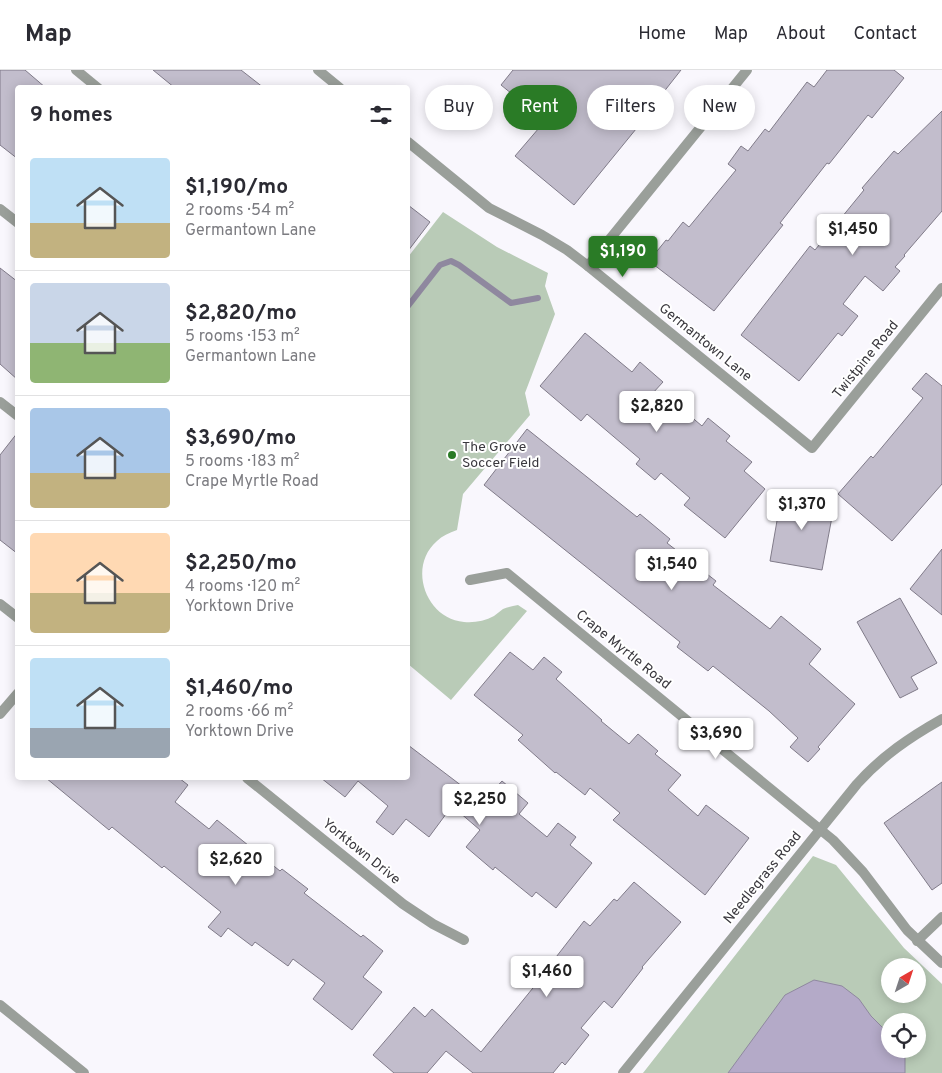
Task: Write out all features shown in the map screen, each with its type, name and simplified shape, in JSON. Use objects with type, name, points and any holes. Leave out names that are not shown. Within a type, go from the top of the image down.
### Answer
[{"type":"street","points":[[76,70],[94,85]]},
{"type":"street","points":[[318,70],[336,85]]},
{"type":"street","points":[[588,266],[747,70]]},
{"type":"street","name":"Germantown Lane","points":[[410,144],[489,208],[567,250],[812,448]]},
{"type":"street","points":[[0,208],[15,220]]},
{"type":"street","name":"Twistpine Road","points":[[812,448],[942,288]]},
{"type":"street","points":[[0,402],[15,414]]},
{"type":"street","name":"Crape Myrtle Road","points":[[470,580],[506,572],[820,829],[854,861],[898,919],[942,963]]},
{"type":"street","points":[[0,604],[15,616]]},
{"type":"street","points":[[0,714],[15,696]]},
{"type":"street","name":"Needlegrass Road","points":[[623,1073],[856,784],[885,756],[912,736],[942,719]]},
{"type":"street","name":"Yorktown Drive","points":[[249,780],[403,904],[432,924],[464,940]]},
{"type":"street","points":[[918,941],[942,917]]},
{"type":"street","points":[[0,1005],[84,1073]]},
{"type":"green space","name":"The Grove Soccer Field","points":[[443,212],[497,247],[548,273],[545,286],[555,314],[525,393],[530,415],[463,494],[457,530],[437,541],[428,552],[423,564],[422,577],[425,590],[431,602],[440,612],[451,619],[464,622],[479,621],[494,616],[505,608],[518,605],[527,611],[451,700],[410,666],[410,254]]},
{"type":"green space","points":[[813,856],[836,865],[904,948],[915,958],[881,958],[881,1003],[926,1003],[926,969],[942,984],[942,1073],[643,1073]]},
{"type":"shaded area","points":[[814,980],[842,986],[859,999],[881,1026],[881,1058],[905,1058],[905,1073],[728,1073],[785,995]]},
{"type":"building","points":[[0,70],[25,70],[42,85],[15,85],[15,157],[0,145]]},
{"type":"building","points":[[153,70],[241,70],[260,85],[171,85]]},
{"type":"building","points":[[513,70],[681,70],[669,85],[587,85],[587,130],[635,130],[574,205],[515,156],[537,130],[577,130],[577,85],[503,85],[503,87],[501,85]]},
{"type":"building","points":[[827,70],[894,70],[904,78],[872,118],[868,115],[829,164],[827,163],[780,223],[783,225],[714,311],[649,261],[683,222],[689,227],[736,170],[728,164],[741,146],[748,151],[765,129],[769,132],[807,82],[814,87]]},
{"type":"building","points":[[942,111],[942,211],[895,267],[900,271],[883,291],[865,276],[843,304],[858,316],[842,336],[838,333],[799,381],[741,335],[810,246],[815,250],[864,190],[862,188],[894,151],[898,154]]},
{"type":"building","points":[[410,207],[430,222],[410,248]]},
{"type":"building","points":[[0,268],[15,280],[15,377],[0,364]]},
{"type":"building","points":[[585,333],[632,372],[640,362],[663,382],[652,394],[677,415],[682,409],[702,426],[708,418],[730,436],[726,441],[752,462],[744,471],[765,489],[725,538],[684,505],[690,498],[661,473],[655,480],[636,464],[640,459],[587,414],[581,421],[540,386]]},
{"type":"building","points":[[926,373],[942,386],[942,484],[892,541],[838,494],[871,456],[873,458],[923,398],[912,389]]},
{"type":"building","points":[[527,429],[637,517],[640,514],[670,539],[667,543],[716,581],[713,585],[770,629],[781,616],[821,649],[809,664],[855,704],[818,747],[820,749],[808,762],[790,747],[798,738],[769,711],[713,666],[708,671],[677,647],[680,642],[484,485]]},
{"type":"building","points":[[15,436],[15,552],[0,540],[0,455]]},
{"type":"building","points":[[782,492],[835,501],[822,570],[770,561]]},
{"type":"building","points":[[942,549],[942,615],[910,589]]},
{"type":"building","points":[[900,598],[937,663],[911,677],[918,689],[900,698],[857,622]]},
{"type":"building","points":[[510,652],[533,670],[544,657],[562,672],[556,679],[601,721],[629,744],[638,734],[658,751],[655,754],[681,775],[668,790],[698,816],[706,805],[749,838],[705,895],[613,820],[620,813],[590,788],[585,795],[555,773],[518,740],[523,735],[474,695]]},
{"type":"building","points":[[410,747],[483,802],[502,781],[528,803],[519,814],[547,837],[558,823],[576,837],[570,845],[592,863],[556,908],[536,892],[532,897],[495,867],[493,870],[466,847],[480,830],[452,806],[429,837],[406,819],[393,835],[376,822],[388,806],[358,781],[345,797],[324,780],[410,780]]},
{"type":"building","points":[[48,780],[182,780],[188,785],[175,802],[209,829],[217,820],[280,871],[282,869],[308,889],[304,893],[361,937],[363,935],[383,951],[363,977],[382,992],[352,1030],[313,999],[325,983],[293,959],[288,966],[255,942],[252,946],[228,928],[221,937],[208,927],[221,912],[164,866],[162,868],[112,827],[109,830]]},
{"type":"building","points":[[942,782],[942,883],[932,890],[884,823]]},
{"type":"building","points":[[634,882],[681,922],[642,967],[612,1008],[604,1001],[581,1028],[589,1035],[565,1065],[562,1062],[553,1073],[473,1073],[446,1051],[427,1073],[394,1073],[373,1055],[414,1007],[425,1017],[432,1009],[481,1052],[554,962],[584,921],[590,926],[614,899],[617,901]]},
{"type":"waterway","points":[[410,303],[440,265],[451,261],[511,303],[538,298]]},
{"type":"place","name":"The Grove Soccer Field","points":[[452,455]]}]
